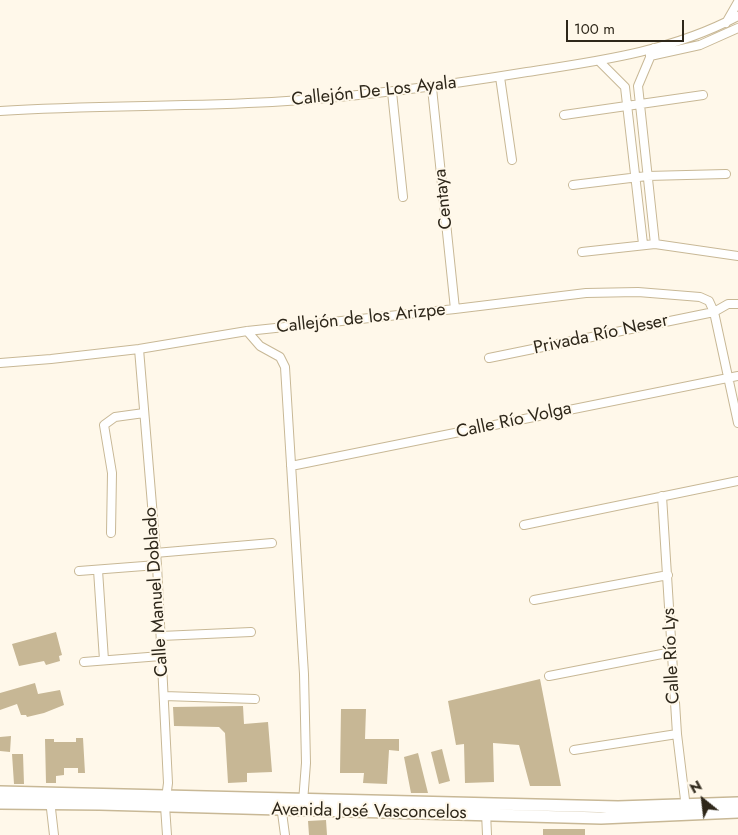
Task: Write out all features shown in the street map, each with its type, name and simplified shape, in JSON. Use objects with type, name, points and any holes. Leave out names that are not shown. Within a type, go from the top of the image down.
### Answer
[{"type":"main road","name":"Avenida José Vasconcelos","points":[[0,792],[50,798],[486,809],[601,818],[687,811],[738,803]]},
{"type":"main road","name":"Avenida José Vasconcelos","points":[[0,803],[50,798]]},
{"type":"main road","name":"Avenida José Vasconcelos","points":[[687,811],[738,812]]},
{"type":"street","points":[[729,32],[726,22],[738,2]]},
{"type":"street","name":"Callejón De Los Ayala","points":[[0,111],[271,102],[432,88],[599,61],[683,41],[738,16]]},
{"type":"street","points":[[650,56],[700,45],[738,28]]},
{"type":"street","points":[[654,48],[638,86],[655,244]]},
{"type":"street","points":[[599,61],[625,87],[643,244]]},
{"type":"street","points":[[500,77],[512,160]]},
{"type":"street","points":[[625,87],[638,86]]},
{"type":"street","name":"Centaya","points":[[432,88],[455,309]]},
{"type":"street","points":[[392,92],[403,197]]},
{"type":"street","points":[[564,115],[703,95]]},
{"type":"street","points":[[573,185],[647,176],[726,174]]},
{"type":"street","points":[[582,252],[655,244],[738,256]]},
{"type":"street","name":"Callejón de los Arizpe","points":[[0,362],[51,359],[139,349],[247,331],[586,293],[624,291],[700,297],[709,301],[714,312]]},
{"type":"street","name":"Privada Río Neser","points":[[489,358],[714,312],[728,304],[738,304]]},
{"type":"street","points":[[714,312],[738,422]]},
{"type":"street","points":[[247,331],[260,346],[277,355],[284,363],[304,674],[306,763],[302,805]]},
{"type":"street","name":"Calle Manuel Doblado","points":[[139,349],[157,565],[164,696],[167,835]]},
{"type":"street","name":"Calle Río Volga","points":[[291,466],[738,376]]},
{"type":"street","points":[[111,533],[112,473],[104,426],[115,417],[144,414]]},
{"type":"street","points":[[524,526],[738,481]]},
{"type":"street","name":"Calle Río Lys","points":[[662,496],[677,734],[687,811]]},
{"type":"street","points":[[155,553],[272,543]]},
{"type":"street","points":[[79,572],[157,565]]},
{"type":"street","points":[[98,570],[104,660]]},
{"type":"street","points":[[534,600],[668,575]]},
{"type":"street","points":[[160,636],[251,632]]},
{"type":"street","points":[[549,676],[672,652]]},
{"type":"street","points":[[84,662],[161,656]]},
{"type":"street","points":[[164,696],[256,699]]},
{"type":"street","points":[[574,750],[677,734]]},
{"type":"street","points":[[50,798],[54,835]]},
{"type":"street","points":[[281,805],[284,835]]},
{"type":"street","points":[[486,809],[487,835]]},
{"type":"building","points":[[56,632],[62,655],[59,656],[60,661],[46,665],[44,661],[19,666],[12,644]]},
{"type":"building","points":[[540,679],[561,786],[530,786],[519,745],[493,743],[494,782],[465,783],[464,744],[456,745],[448,701]]},
{"type":"building","points":[[35,683],[38,694],[60,690],[64,705],[27,717],[26,715],[21,715],[17,704],[0,710],[0,693]]},
{"type":"building","points":[[243,706],[244,724],[268,722],[272,772],[247,773],[247,782],[228,783],[225,733],[219,727],[174,726],[173,707]]},
{"type":"building","points":[[341,709],[366,709],[365,739],[399,739],[399,751],[389,750],[387,784],[363,783],[364,773],[340,773]]},
{"type":"building","points":[[11,736],[10,752],[0,751],[0,737]]},
{"type":"building","points":[[76,738],[83,738],[85,773],[78,773],[78,768],[64,768],[64,775],[56,776],[56,783],[46,783],[45,739],[54,739],[54,742],[76,742]]},
{"type":"building","points":[[442,749],[450,781],[439,784],[431,752]]},
{"type":"building","points":[[418,753],[428,793],[411,793],[404,757]]},
{"type":"building","points":[[12,754],[23,754],[24,784],[14,784]]},
{"type":"building","points":[[326,820],[327,835],[309,835],[308,821]]},
{"type":"building","points":[[543,829],[585,829],[585,835],[543,835]]}]
